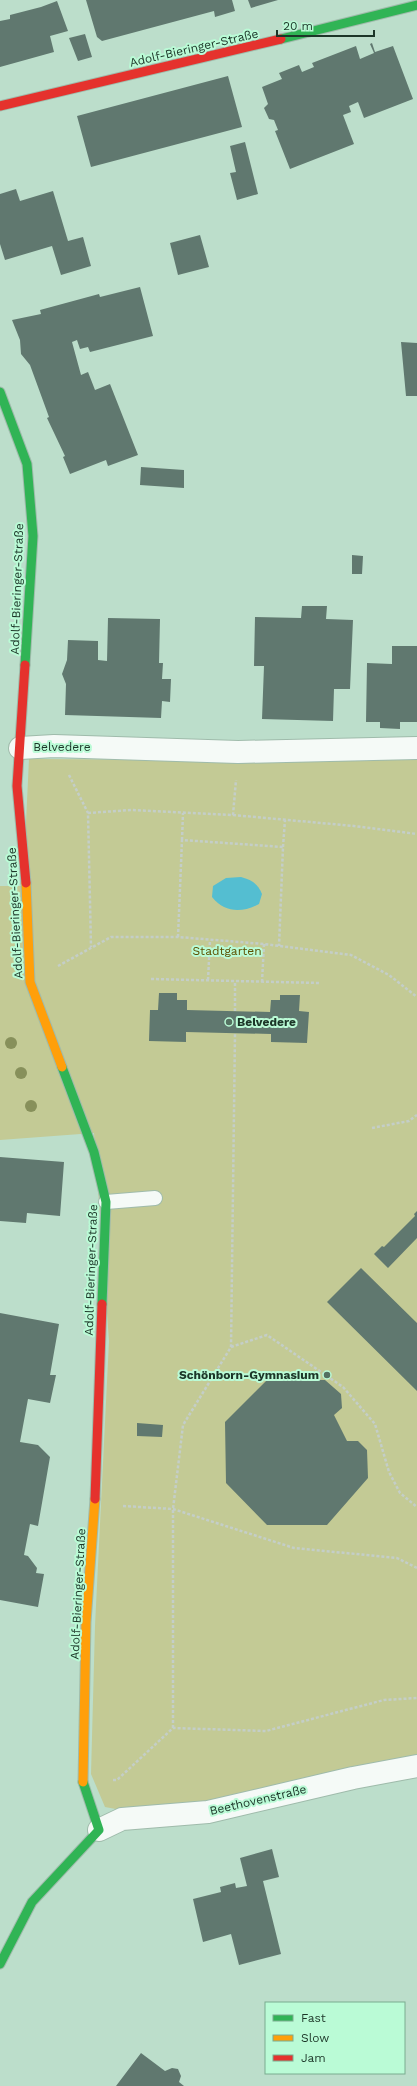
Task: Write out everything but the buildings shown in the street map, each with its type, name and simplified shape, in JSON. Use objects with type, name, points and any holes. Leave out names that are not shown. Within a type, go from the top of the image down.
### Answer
[{"type":"street","name":"Adolf-Bieringer-Straße","points":[[0,106],[238,50],[417,5]]},
{"type":"street","name":"Adolf-Bieringer-Straße","points":[[0,392],[27,464],[34,536],[17,786],[26,880],[30,982],[94,1152],[106,1202],[95,1504],[86,1622],[83,1781],[99,1830]]},
{"type":"street","name":"Belvedere","points":[[20,748],[54,746],[238,752],[417,748]]},
{"type":"street","name":"Beethovenstraße","points":[[99,1830],[122,1819],[208,1812],[353,1778],[417,1766]]},
{"type":"street","points":[[0,1964],[32,1902],[99,1830]]},
{"type":"lane","points":[[106,1202],[155,1198]]},
{"type":"path","points":[[54,746],[88,813],[91,947]]},
{"type":"path","points":[[233,815],[238,752]]},
{"type":"path","points":[[88,813],[131,810],[233,815],[417,834]]},
{"type":"path","points":[[178,938],[183,813]]},
{"type":"path","points":[[279,946],[285,820]]},
{"type":"path","points":[[182,840],[284,847]]},
{"type":"path","points":[[30,982],[111,937],[178,938],[264,944],[351,955],[389,975],[417,996]]},
{"type":"path","points":[[208,980],[210,940]]},
{"type":"path","points":[[262,982],[264,944]]},
{"type":"path","points":[[151,979],[320,983]]},
{"type":"path","points":[[235,981],[235,1011]]},
{"type":"path","points":[[173,1728],[173,1509],[183,1425],[231,1347],[235,1033]]},
{"type":"path","points":[[372,1128],[409,1121],[417,1115]]},
{"type":"path","points":[[231,1347],[267,1335],[343,1387],[375,1424],[389,1472],[400,1493],[417,1507]]},
{"type":"path","points":[[95,1504],[173,1509],[294,1548],[397,1558],[417,1568]]},
{"type":"path","points":[[83,1781],[117,1780],[173,1728],[266,1731],[384,1700],[417,1698]]},
{"type":"green space","name":"Stadtgarten","points":[[417,755],[417,1759],[205,1803],[121,1810],[105,1807],[91,1774],[95,1626],[109,1341],[94,1133],[0,1140],[0,886],[23,886],[29,759],[219,760]]},
{"type":"water","points":[[241,877],[251,881],[259,888],[262,894],[259,904],[246,909],[234,910],[222,906],[212,897],[213,886],[226,878]]},
{"type":"traffic: fast","points":[[281,39],[417,5]]},
{"type":"traffic: fast","points":[[0,392],[27,464],[33,536],[25,665]]},
{"type":"traffic: fast","points":[[62,1067],[94,1152],[106,1202],[102,1304]]},
{"type":"traffic: fast","points":[[0,1964],[32,1902],[99,1830],[83,1782]]},
{"type":"traffic: slow","points":[[26,883],[30,982],[62,1067]]},
{"type":"traffic: slow","points":[[83,1782],[86,1622],[95,1499]]},
{"type":"traffic: jam","points":[[0,106],[281,39]]},
{"type":"traffic: jam","points":[[25,665],[17,786],[26,883]]},
{"type":"traffic: jam","points":[[95,1499],[102,1304]]},
{"type":"place","name":"Belvedere","points":[[229,1022]]},
{"type":"place","name":"Schönborn-Gymnasium","points":[[327,1375]]}]
